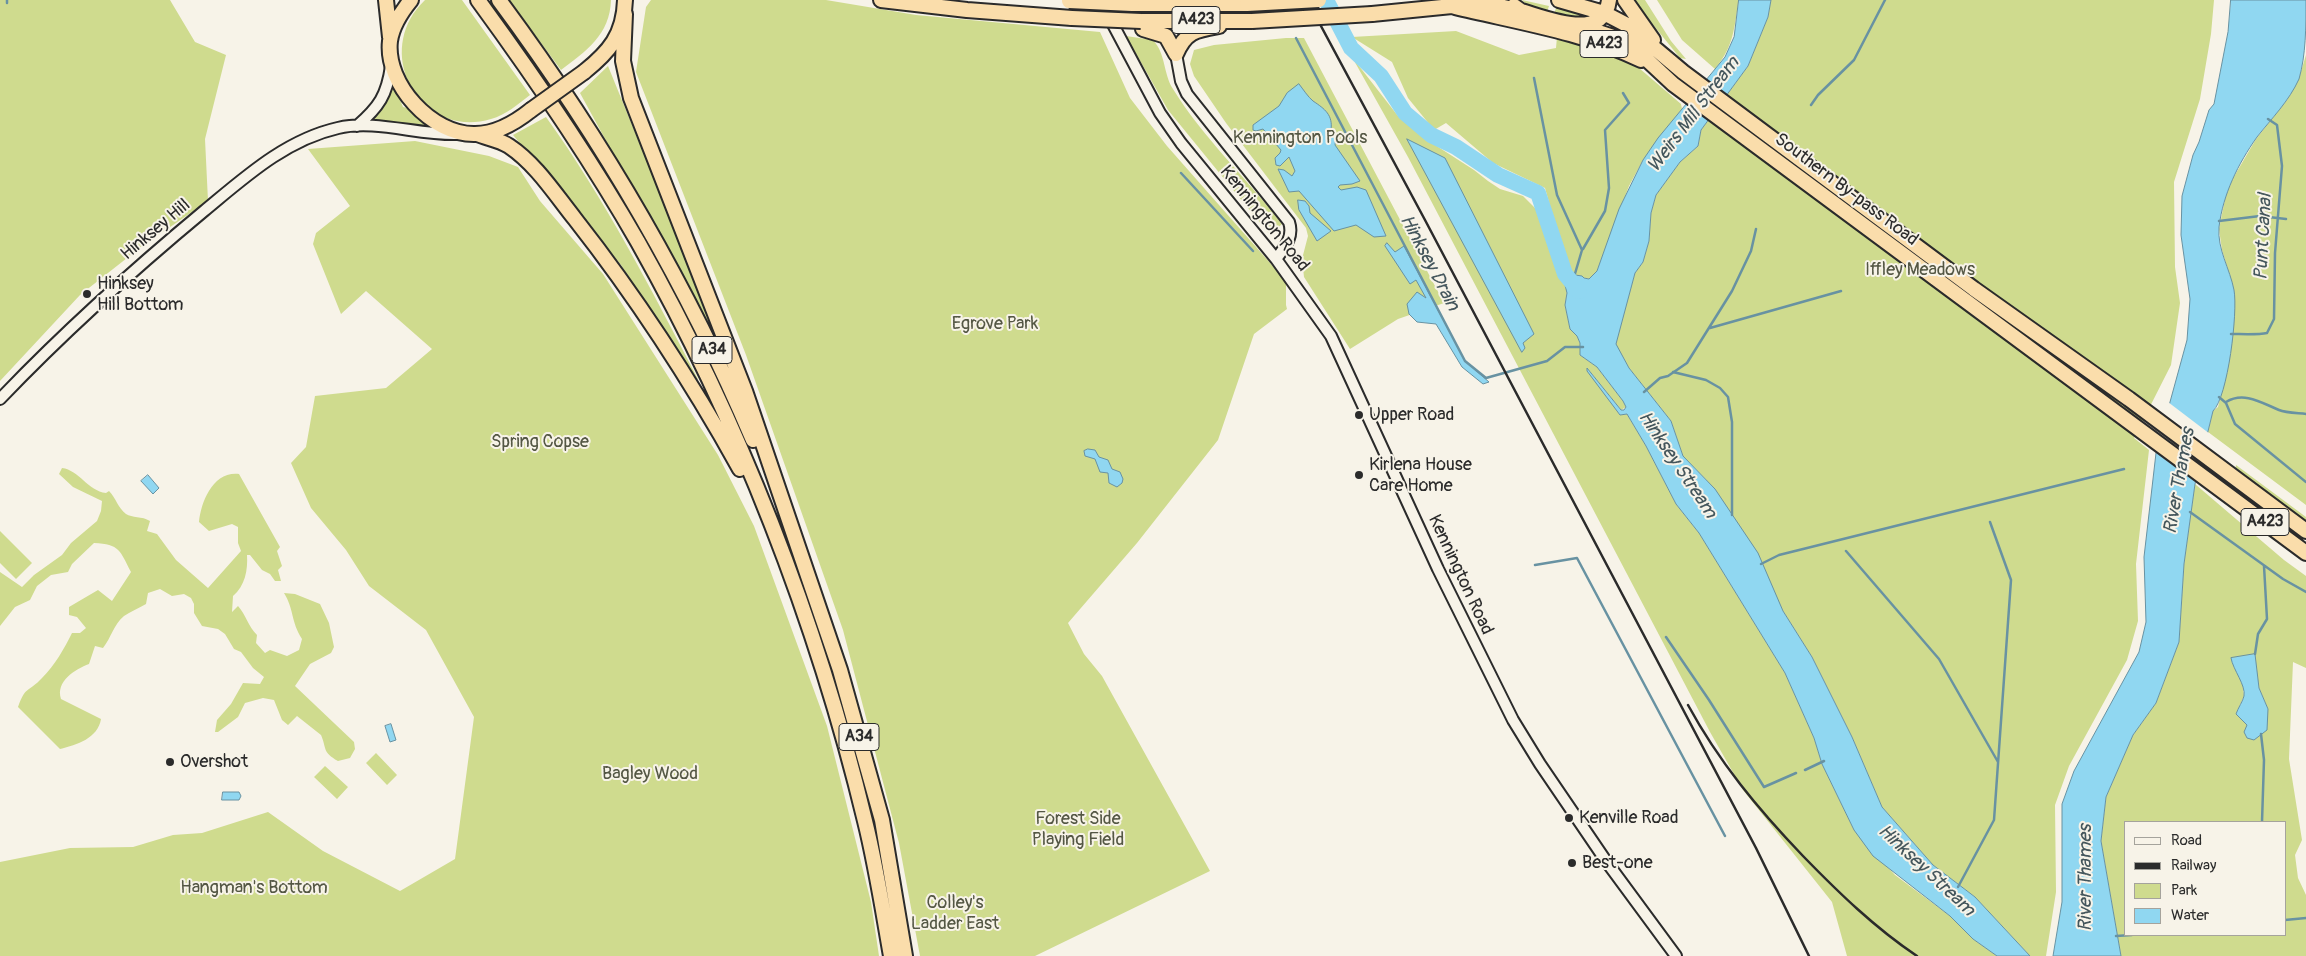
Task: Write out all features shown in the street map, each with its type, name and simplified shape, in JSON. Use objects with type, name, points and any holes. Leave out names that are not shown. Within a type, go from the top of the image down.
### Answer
[{"type":"highway","points":[[386,0],[392,62],[398,79],[414,105],[429,118],[447,127],[508,145],[520,154],[541,177],[617,274],[683,371],[772,526]]},
{"type":"highway","points":[[390,40],[398,20],[411,0]]},
{"type":"highway","name":"A34","points":[[478,0],[533,76],[608,193],[639,245],[722,409],[772,526],[814,641],[866,824],[890,956]]},
{"type":"highway","name":"A34","points":[[499,0],[595,140],[654,239],[738,403],[789,523],[840,670],[882,820],[905,956]]},
{"type":"highway","points":[[624,44],[635,0]]},
{"type":"highway","name":"A423","points":[[881,0],[967,10],[1101,19],[1142,25],[1372,14],[1484,4],[1517,6]]},
{"type":"highway","name":"A423","points":[[1064,0],[1132,4],[1247,4],[1319,0]]},
{"type":"highway","name":"Southern By-pass Road","points":[[1559,0],[1574,4],[1606,6],[1684,72],[1737,112],[1974,289],[2129,399],[2306,530]]},
{"type":"highway","name":"Southern By-pass Road","points":[[1625,0],[1662,52]]},
{"type":"highway","points":[[1517,6],[1537,21],[1560,27]]},
{"type":"highway","points":[[1580,26],[1594,23],[1606,6]]},
{"type":"highway","points":[[472,134],[517,121],[607,54],[618,33],[625,7]]},
{"type":"highway","points":[[625,7],[624,70],[631,98],[745,390],[789,523]]},
{"type":"highway","name":"A423","points":[[1455,7],[1537,21]]},
{"type":"highway","points":[[1176,54],[1181,42],[1188,35],[1201,29],[1252,21]]},
{"type":"highway","points":[[1142,25],[1166,36],[1176,54]]},
{"type":"highway","name":"Southern By-pass Road","points":[[1560,27],[1580,26],[1628,42],[1640,52],[1648,63],[1673,84],[1726,124],[1963,301],[2225,491],[2306,553]]},
{"type":"highway","name":"A423","points":[[1560,27],[1616,48],[1648,63]]},
{"type":"street","name":"Kennington Road","points":[[1100,0],[1160,113],[1181,143],[1276,258],[1331,336],[1438,569],[1513,720],[1540,764],[1606,861],[1676,956]]},
{"type":"street","points":[[1176,54],[1181,81],[1187,94],[1288,222],[1292,231],[1288,244],[1276,258]]},
{"type":"street","points":[[358,126],[378,106],[386,93],[392,62]]},
{"type":"street","name":"Hinksey Hill","points":[[0,398],[138,266],[253,170],[302,140],[338,128],[358,126],[438,135],[472,134]]},
{"type":"green space","points":[[0,0],[170,0],[195,42],[226,55],[205,139],[208,201],[141,247],[80,295],[0,381]]},
{"type":"green space","points":[[425,0],[462,0],[530,95],[502,115],[491,119],[465,122],[443,116],[424,104],[411,86],[403,66],[402,43],[409,21]]},
{"type":"green space","points":[[509,0],[611,0],[610,12],[601,33],[588,49],[561,70]]},
{"type":"green space","name":"Egrove Park","points":[[651,0],[826,0],[916,15],[1100,32],[1130,98],[1167,146],[1286,281],[1287,309],[1254,334],[1218,440],[1137,543],[1068,623],[1084,654],[1102,676],[1210,871],[1035,956],[920,956],[899,843],[843,630],[746,355],[636,72],[646,7]]},
{"type":"green space","points":[[1522,0],[1549,6],[1547,12],[1529,7]]},
{"type":"green space","points":[[1633,0],[1645,0],[1671,41],[1686,59],[1680,58]]},
{"type":"green space","points":[[1657,0],[1739,0],[1730,44],[1715,69],[1682,40]]},
{"type":"green space","name":"Iffley Meadows","points":[[1771,0],[2214,0],[2211,34],[2200,99],[2174,182],[2175,267],[2180,303],[2171,365],[2134,438],[2149,450],[2136,564],[2138,621],[2127,660],[2069,766],[2055,805],[2056,892],[2046,956],[2030,956],[1975,897],[1933,865],[1882,807],[1852,737],[1812,657],[1783,611],[1715,489],[1683,456],[1671,421],[1629,368],[1615,344],[1635,273],[1643,262],[1649,241],[1651,213],[1656,195],[1680,162],[1698,146],[1701,130],[1748,66],[1768,17]]},
{"type":"green space","points":[[1556,8],[1591,15],[1577,18],[1563,17],[1554,14]]},
{"type":"green space","points":[[1456,31],[1519,55],[1556,48],[1557,37],[1594,47],[1639,68],[1681,104],[1682,109],[1643,160],[1629,186],[1597,271],[1589,279],[1569,274],[1545,188],[1493,163],[1446,123],[1434,130],[1408,98],[1392,62],[1352,37]]},
{"type":"green space","points":[[1126,36],[1153,40],[1157,45],[1167,77],[1185,107],[1211,141],[1282,224],[1270,235],[1168,110]]},
{"type":"green space","name":"Kennington Pools","points":[[1304,38],[1444,303],[1398,319],[1350,349],[1304,277],[1302,259],[1308,236],[1306,228],[1226,123],[1194,76],[1190,64],[1194,50],[1214,45]]},
{"type":"green space","points":[[2306,55],[2306,505],[2208,432],[2213,411],[2218,407],[2224,382],[2234,291],[2222,250],[2219,229],[2226,194],[2256,139],[2287,100],[2299,78]]},
{"type":"green space","points":[[1352,57],[1398,116],[1432,143],[1500,189],[1523,196],[1541,214],[1562,273],[1567,293],[1565,305],[1570,329],[1577,336],[1580,343],[1580,355],[1597,367],[1623,401],[1626,407],[1621,410],[1588,369],[1620,415],[1627,414],[1676,504],[1699,533],[1785,673],[1814,738],[1822,764],[1854,830],[1895,875],[1950,916],[1973,939],[1997,956],[1847,956],[1832,902],[1743,790],[1710,732],[1408,157]]},
{"type":"green space","points":[[608,66],[718,336],[713,337],[580,93]]},
{"type":"green space","points":[[394,83],[401,96],[400,100],[403,107],[411,109],[432,128],[371,123],[384,107]]},
{"type":"green space","points":[[546,117],[608,212],[698,379],[696,381],[621,265],[513,135]]},
{"type":"green space","name":"Spring Copse","points":[[415,141],[489,156],[518,167],[540,201],[603,274],[718,455],[754,526],[827,726],[871,902],[879,956],[0,956],[0,862],[70,848],[133,847],[173,835],[202,833],[268,812],[323,851],[400,891],[455,859],[474,717],[426,630],[369,586],[346,550],[311,508],[291,463],[306,447],[315,396],[386,388],[432,349],[366,291],[341,314],[313,244],[316,233],[350,206],[308,149]]},
{"type":"green space","points":[[2236,465],[2306,517],[2306,525],[2235,472]]},
{"type":"green space","points":[[62,468],[74,472],[94,489],[106,493],[109,491],[126,514],[150,521],[147,531],[157,534],[176,560],[208,588],[241,551],[238,543],[238,527],[232,524],[209,531],[199,522],[202,506],[215,483],[222,477],[230,474],[239,474],[280,547],[277,551],[282,566],[278,570],[281,581],[275,581],[270,574],[262,570],[250,555],[247,555],[245,577],[233,596],[232,612],[238,606],[257,635],[256,643],[265,653],[270,650],[287,656],[299,650],[302,639],[298,633],[284,593],[295,594],[320,604],[329,623],[334,647],[331,653],[310,664],[295,686],[354,742],[355,749],[350,758],[338,761],[329,755],[321,735],[297,716],[288,725],[282,720],[274,700],[263,698],[245,703],[238,717],[218,732],[215,732],[217,720],[231,704],[243,683],[260,684],[264,677],[253,668],[241,652],[234,649],[225,634],[218,629],[202,626],[194,613],[194,604],[191,598],[184,594],[172,596],[160,589],[148,593],[146,604],[126,614],[115,627],[103,648],[95,646],[89,664],[72,673],[61,687],[61,699],[101,719],[99,726],[91,736],[80,743],[60,749],[18,707],[25,692],[47,673],[72,633],[80,633],[86,628],[77,617],[69,615],[69,607],[98,590],[112,601],[131,572],[118,550],[109,545],[94,543],[72,564],[68,572],[51,575],[37,586],[30,600],[15,607],[0,626],[0,572],[22,587],[34,575],[62,555],[71,543],[97,521],[101,511],[102,501],[73,487],[59,474]]},
{"type":"green space","points":[[2195,484],[2284,560],[2306,576],[2306,668],[2293,662],[2289,759],[2302,840],[2295,855],[2298,878],[2306,895],[2306,956],[2121,956],[2101,841],[2106,797],[2133,735],[2156,703],[2179,642],[2184,564]],"holes":[[[2254,654],[2259,688],[2268,709],[2247,725],[2236,714],[2244,696],[2243,687]]]},
{"type":"green space","points":[[0,531],[32,563],[16,579],[0,563]]},
{"type":"green space","points":[[376,753],[397,775],[387,785],[366,763]]},
{"type":"green space","points":[[325,766],[348,787],[337,799],[314,777]]},
{"type":"water","name":"Weirs Mill Stream","points":[[1739,0],[1771,0],[1768,17],[1748,66],[1701,130],[1698,146],[1680,162],[1656,195],[1651,213],[1649,241],[1643,262],[1635,273],[1616,344],[1629,368],[1671,421],[1683,456],[1715,489],[1758,553],[1783,611],[1812,657],[1852,737],[1882,807],[1933,865],[1975,897],[2030,956],[1997,956],[1973,939],[1950,916],[1873,856],[1854,830],[1822,764],[1814,738],[1785,673],[1699,533],[1676,504],[1627,414],[1620,415],[1587,371],[1587,368],[1621,410],[1624,410],[1626,407],[1623,401],[1597,367],[1580,355],[1580,343],[1577,336],[1570,329],[1565,305],[1567,293],[1562,273],[1589,279],[1597,271],[1619,209],[1643,160],[1658,138],[1725,57],[1734,37]]},
{"type":"water","name":"River Thames","points":[[2231,0],[2306,0],[2303,60],[2299,79],[2290,95],[2257,137],[2232,180],[2221,215],[2219,227],[2220,243],[2234,290],[2235,316],[2231,354],[2223,389],[2213,411],[2195,484],[2184,564],[2179,642],[2156,703],[2133,735],[2106,797],[2101,841],[2121,956],[2053,956],[2062,902],[2062,804],[2074,771],[2139,652],[2146,622],[2144,557],[2156,453],[2187,340],[2190,299],[2181,235],[2182,196],[2193,155],[2209,110],[2214,104],[2228,32]]},
{"type":"water","points":[[1299,84],[1311,99],[1329,116],[1331,130],[1336,137],[1335,145],[1360,181],[1338,187],[1341,190],[1357,187],[1366,190],[1386,236],[1374,237],[1356,225],[1334,231],[1299,191],[1289,192],[1278,169],[1284,170],[1292,176],[1295,171],[1289,157],[1280,166],[1276,165],[1275,158],[1281,150],[1263,129],[1253,130],[1253,125],[1279,106],[1287,93]]},
{"type":"water","points":[[1407,139],[1445,158],[1534,334],[1523,343],[1525,348],[1522,352]]},
{"type":"water","points":[[1298,200],[1305,201],[1309,206],[1310,213],[1331,231],[1317,241],[1299,210]]},
{"type":"water","points":[[1387,243],[1395,252],[1404,246],[1465,361],[1489,382],[1483,384],[1462,367],[1436,324],[1417,322],[1409,314],[1407,304],[1417,292],[1426,298],[1416,280],[1410,284],[1385,246]]},
{"type":"water","points":[[1088,449],[1095,450],[1099,457],[1108,460],[1112,469],[1120,472],[1123,479],[1122,483],[1117,487],[1109,483],[1108,473],[1100,472],[1095,459],[1085,456],[1084,451]]},
{"type":"water","points":[[148,475],[159,488],[153,494],[141,481]]},
{"type":"water","points":[[2255,654],[2259,688],[2268,709],[2267,730],[2254,740],[2247,738],[2244,732],[2247,725],[2236,714],[2244,692],[2231,658]]},
{"type":"water","points":[[391,724],[396,740],[390,742],[385,726]]},
{"type":"water","points":[[223,792],[239,792],[241,796],[239,800],[222,800]]},
{"type":"pier","points":[[2168,402],[2210,434],[2198,484],[2154,451]]},
{"type":"waterway","name":"Hinksey Stream","points":[[1326,0],[1351,48],[1381,76],[1405,113],[1431,135],[1456,147],[1498,175],[1538,193],[1565,274],[1579,291]]},
{"type":"waterway","points":[[1811,105],[1818,95],[1854,60],[1885,0]]},
{"type":"waterway","name":"Hinksey Drain","points":[[1296,38],[1465,361],[1486,378],[1547,361],[1565,347],[1583,347]]},
{"type":"waterway","points":[[1534,78],[1557,195],[1582,250],[1574,277]]},
{"type":"waterway","points":[[1583,249],[1605,211],[1609,188],[1605,130],[1629,103],[1623,93]]},
{"type":"waterway","name":"Punt Canal","points":[[2231,334],[2267,333],[2274,319],[2275,253],[2282,166],[2277,125],[2268,119]]},
{"type":"waterway","points":[[1181,173],[1253,251]]},
{"type":"waterway","points":[[2219,221],[2260,216],[2286,219]]},
{"type":"waterway","points":[[1644,392],[1660,378],[1668,376],[1687,363],[1732,291],[1751,251],[1756,229]]},
{"type":"waterway","points":[[1710,328],[1841,291]]},
{"type":"waterway","points":[[1673,372],[1706,380],[1720,388],[1728,397],[1732,422],[1732,515]]},
{"type":"waterway","points":[[2219,397],[2226,403],[2235,424],[2306,482]]},
{"type":"waterway","points":[[2226,402],[2239,398],[2253,399],[2282,411],[2306,414]]},
{"type":"waterway","points":[[1761,564],[1779,555],[2124,469]]},
{"type":"waterway","name":"River Thames","points":[[2190,512],[2283,579],[2306,592]]},
{"type":"waterway","points":[[1958,887],[1994,820],[2011,580],[1990,522]]},
{"type":"waterway","points":[[1846,551],[1939,659],[1998,762]]},
{"type":"waterway","points":[[1535,565],[1577,558],[1725,836]]},
{"type":"waterway","points":[[2255,654],[2258,634],[2267,619],[2264,566]]},
{"type":"waterway","points":[[1666,637],[1709,700],[1764,787],[1796,773]]},
{"type":"waterway","points":[[2261,734],[2264,760],[2262,821]]},
{"type":"waterway","points":[[1805,770],[1824,761]]},
{"type":"waterway","points":[[2286,920],[2306,918]]},
{"type":"waterway","points":[[2116,936],[2124,936]]},
{"type":"railway","points":[[1307,0],[1756,848],[1809,956]]},
{"type":"railway","points":[[1688,705],[1726,765],[1755,803],[1786,838],[1857,909],[1886,934],[1917,956]]},
{"type":"place","name":"Hinksey Hill Bottom","points":[[87,294]]},
{"type":"place","name":"Upper Road","points":[[1359,415]]},
{"type":"place","name":"Kirlena House Care Home","points":[[1359,475]]},
{"type":"place","name":"Overshot","points":[[170,762]]},
{"type":"place","name":"Kenville Road","points":[[1569,818]]},
{"type":"place","name":"Best-one","points":[[1572,863]]},
{"type":"park label","name":"Bagley Wood","points":[[650,774]]},
{"type":"park label","name":"Forest Side Playing Field","points":[[1078,830]]},
{"type":"park label","name":"Hangman's Bottom","points":[[254,888]]},
{"type":"park label","name":"Colley's Ladder East","points":[[955,913]]}]
